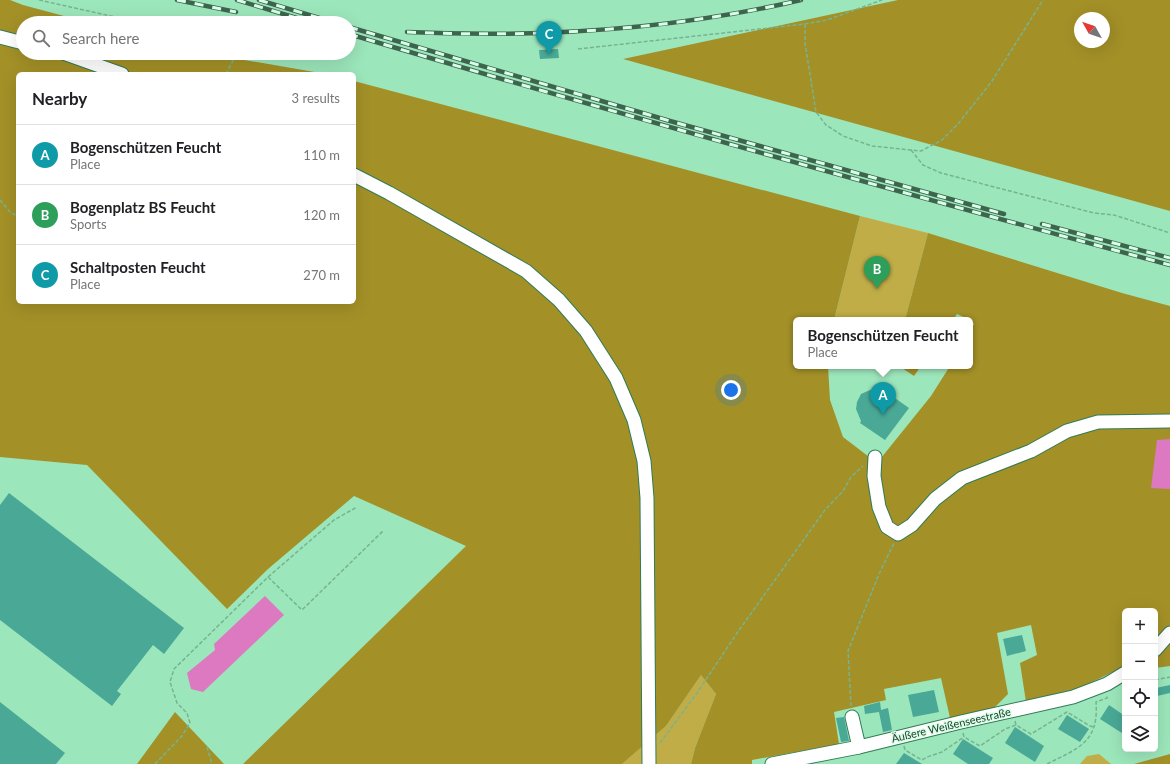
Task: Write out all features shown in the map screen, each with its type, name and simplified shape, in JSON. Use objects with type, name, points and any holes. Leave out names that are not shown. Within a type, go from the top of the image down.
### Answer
[{"type":"street","points":[[0,37],[16,41]]},
{"type":"street","points":[[83,60],[116,72]]},
{"type":"street","points":[[356,177],[390,193],[526,271],[559,300],[586,331],[616,378],[634,420],[644,461],[647,498],[649,760]]},
{"type":"street","points":[[875,461],[874,476],[879,507],[887,527],[898,534],[912,525],[935,499],[962,478],[1031,451],[1067,431],[1098,422],[1170,421]]},
{"type":"street","points":[[1158,647],[1170,633]]},
{"type":"street","name":"Äußere Weißenseestraße","points":[[772,764],[859,747],[1073,697],[1106,684],[1122,675]]},
{"type":"street","points":[[852,717],[859,747]]},
{"type":"path","points":[[39,0],[111,16]]},
{"type":"path","points":[[578,50],[805,24],[827,20],[882,0]]},
{"type":"path","points":[[805,24],[805,43],[816,112],[826,125],[843,136],[872,146],[921,151],[942,140],[958,124],[992,80],[1043,0]]},
{"type":"path","points":[[227,72],[233,60]]},
{"type":"path","points":[[911,150],[923,165],[941,173],[1094,213],[1114,215],[1170,233]]},
{"type":"path","points":[[0,200],[11,213],[16,215]]},
{"type":"path","points":[[649,760],[653,751],[697,693],[825,510],[843,491],[851,477],[865,464],[875,461]]},
{"type":"path","points":[[155,764],[182,736],[190,723],[187,713],[176,703],[170,682],[174,669],[268,577],[334,520],[358,507]]},
{"type":"path","points":[[268,577],[302,610],[384,530]]},
{"type":"path","points":[[852,717],[848,651],[879,574],[898,534]]},
{"type":"path","points":[[1158,679],[1170,677]]},
{"type":"path","points":[[1048,764],[1078,749],[1091,735],[1097,716],[1096,702],[1107,698],[1106,684]]},
{"type":"path","points":[[1012,711],[1016,725],[1031,734],[1067,712],[1094,727]]},
{"type":"path","points":[[961,722],[964,737],[980,746],[1005,729],[1016,725]]},
{"type":"path","points":[[902,736],[905,750],[922,760],[942,752],[964,737]]},
{"type":"path","points":[[206,747],[212,764]]},
{"type":"shaded area","points":[[0,0],[10,0],[64,16],[16,16],[16,60],[245,60],[314,72],[16,72],[16,304],[356,304],[356,82],[860,216],[835,317],[793,317],[793,369],[828,369],[830,400],[843,437],[877,463],[931,396],[948,369],[973,369],[973,317],[964,317],[957,314],[955,317],[906,317],[928,233],[1122,293],[1170,306],[1170,666],[1158,668],[1158,608],[1122,608],[1122,667],[1082,687],[1026,702],[1020,663],[1037,655],[1031,625],[997,633],[1008,694],[993,709],[950,718],[941,678],[884,689],[886,700],[834,712],[839,744],[752,760],[752,764],[691,764],[695,748],[716,694],[701,675],[666,726],[622,764],[243,764],[466,546],[354,496],[268,569],[227,609],[87,465],[0,457]]},
{"type":"shaded area","points":[[898,0],[1170,0],[1170,211],[623,59]]},
{"type":"shaded area","points":[[860,216],[928,233],[906,317],[835,317]]},
{"type":"shaded area","points":[[904,369],[919,369],[914,376]]},
{"type":"shaded area","points":[[1170,439],[1170,489],[1151,488],[1157,440]]},
{"type":"shaded area","points":[[265,596],[284,615],[203,692],[191,689],[187,673],[215,650],[214,644]]},
{"type":"shaded area","points":[[701,675],[716,694],[695,748],[691,764],[622,764],[666,726]]},
{"type":"shaded area","points":[[175,712],[224,764],[137,764]]},
{"type":"shaded area","points":[[1099,754],[1111,764],[1080,764],[1087,756]]},
{"type":"shaded area","points":[[1170,754],[1170,764],[1134,764]]},
{"type":"building","points":[[558,49],[559,58],[540,59],[539,50]]},
{"type":"building","points":[[882,389],[909,408],[885,440],[860,423],[861,421],[856,409],[857,402],[861,394],[870,390]]},
{"type":"building","points":[[9,493],[184,628],[164,654],[153,645],[117,691],[121,694],[112,706],[0,620],[0,505]]},
{"type":"building","points":[[1022,635],[1026,651],[1007,656],[1003,639]]},
{"type":"building","points":[[1170,685],[1170,693],[1158,696],[1158,688]]},
{"type":"building","points":[[934,690],[939,712],[913,717],[908,695]]},
{"type":"building","points":[[0,702],[65,753],[56,764],[0,764]]},
{"type":"building","points":[[880,702],[881,710],[888,708],[892,730],[883,732],[879,712],[865,714],[864,706]]},
{"type":"building","points":[[1109,705],[1122,714],[1122,733],[1100,719]]},
{"type":"building","points":[[1067,715],[1089,729],[1080,742],[1058,729]]},
{"type":"building","points":[[844,717],[849,741],[841,742],[836,718]]},
{"type":"building","points":[[1015,727],[1044,746],[1035,762],[1005,743]]},
{"type":"building","points":[[963,739],[993,758],[989,764],[968,764],[953,754]]},
{"type":"building","points":[[904,753],[922,764],[896,764]]},
{"type":"railway","points":[[177,0],[236,12]]},
{"type":"railway","points":[[237,0],[290,16]]},
{"type":"railway","points":[[259,0],[313,16]]},
{"type":"railway","points":[[407,32],[507,34],[606,30],[704,18],[801,0]]},
{"type":"railway","points":[[356,29],[670,121],[1004,214]]},
{"type":"railway","points":[[356,36],[758,152],[1170,265]]},
{"type":"railway","points":[[1042,224],[1170,258]]},
{"type":"place","name":"Schaltposten Feucht","points":[[549,54]]},
{"type":"place","name":"Bogenplatz BS Feucht","points":[[877,289]]},
{"type":"place","name":"Bogenschützen Feucht","points":[[883,415]]}]
